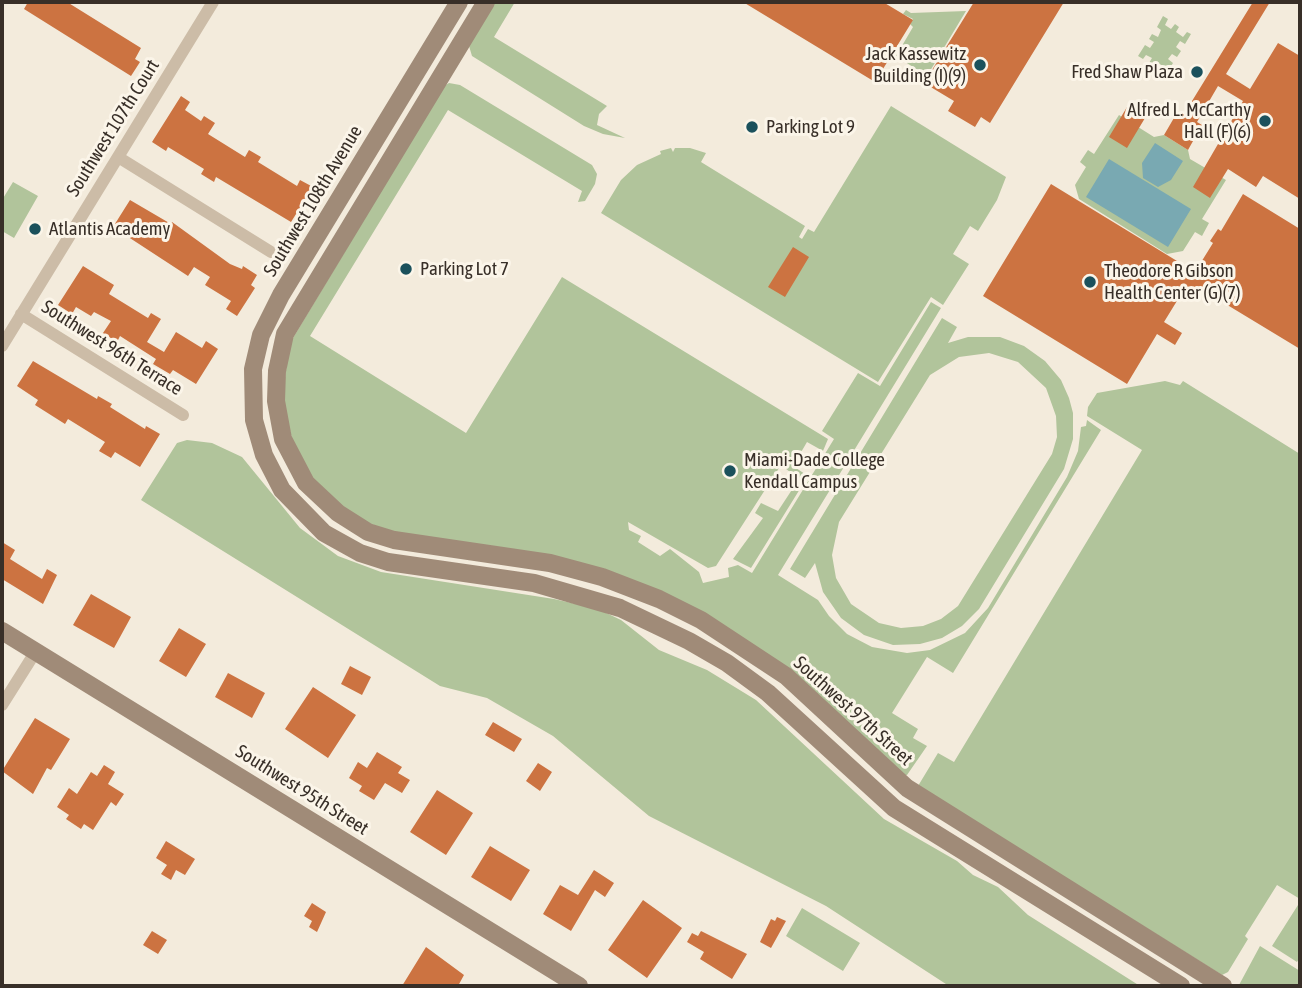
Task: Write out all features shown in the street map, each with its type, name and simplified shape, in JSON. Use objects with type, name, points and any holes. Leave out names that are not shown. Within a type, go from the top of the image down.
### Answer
[{"type":"street","name":"Southwest 107th Court","points":[[2,346],[213,2]]},
{"type":"street","name":"Southwest 108th Avenue","points":[[459,2],[269,316],[253,369],[252,404],[258,439],[282,489],[312,523],[335,541],[388,562],[534,583]]},
{"type":"street","name":"Southwest 97th Street","points":[[486,2],[291,321],[276,372],[276,401],[281,431],[293,463],[311,490],[338,513],[368,532],[394,540],[550,563],[594,575],[681,609],[762,658],[816,701],[907,788],[1210,984]]},
{"type":"street","points":[[118,157],[271,252]]},
{"type":"street","name":"Southwest 96th Terrace","points":[[21,314],[183,415]]},
{"type":"street","points":[[594,575],[578,580],[544,573],[534,583],[635,614],[707,651],[768,693],[835,752],[870,789],[904,815],[1181,986]]},
{"type":"street","name":"Southwest 95th Street","points":[[2,631],[579,986]]},
{"type":"street","points":[[2,705],[36,652]]},
{"type":"street","points":[[835,752],[857,763],[891,793],[899,793],[907,788]]},
{"type":"green space","points":[[493,2],[515,2],[494,37],[607,106],[599,114],[597,125],[625,138],[603,134],[584,126],[472,56],[469,46]]},
{"type":"green space","points":[[906,10],[911,13],[966,11],[927,76],[896,56],[913,27],[910,24],[913,19],[903,14]]},
{"type":"green space","points":[[1163,16],[1168,19],[1165,25],[1171,29],[1175,24],[1179,27],[1176,32],[1183,37],[1187,32],[1191,34],[1185,44],[1180,41],[1176,47],[1181,51],[1177,57],[1172,54],[1168,59],[1173,63],[1166,74],[1161,70],[1163,66],[1158,63],[1155,67],[1149,63],[1152,58],[1146,55],[1143,59],[1138,56],[1145,45],[1150,48],[1154,42],[1149,39],[1152,34],[1158,37],[1161,30],[1157,27]]},
{"type":"green space","points":[[449,83],[460,85],[592,165],[597,174],[595,184],[585,201],[578,202],[582,191],[448,110],[310,336],[466,433],[562,277],[828,439],[823,451],[807,442],[793,466],[808,476],[751,568],[733,559],[763,518],[755,513],[761,503],[778,511],[799,479],[781,465],[716,566],[708,568],[628,522],[629,530],[641,536],[638,542],[660,556],[670,549],[699,572],[703,583],[729,577],[728,568],[738,565],[752,573],[834,439],[822,431],[858,373],[880,386],[931,302],[941,308],[778,575],[818,600],[847,634],[872,647],[907,653],[930,650],[965,633],[988,608],[1067,477],[1078,451],[1081,427],[1086,426],[1087,420],[1101,430],[953,673],[927,657],[892,713],[918,729],[913,738],[927,746],[907,775],[903,775],[786,668],[551,556],[390,532],[350,515],[314,483],[295,451],[282,398],[290,343],[444,86]]},
{"type":"green space","points":[[891,106],[1006,177],[997,200],[978,231],[970,226],[953,254],[969,264],[943,305],[931,297],[878,382],[601,213],[621,180],[637,165],[661,154],[660,151],[671,148],[673,152],[675,148],[690,148],[706,153],[701,162],[805,226],[799,237],[802,239],[808,229],[814,232]]},
{"type":"green space","points":[[1119,115],[1154,137],[1164,135],[1188,150],[1190,159],[1226,180],[1202,219],[1209,223],[1202,236],[1195,232],[1183,251],[1167,254],[1079,199],[1075,185],[1086,167],[1080,162],[1088,150],[1094,154]]},
{"type":"green space","points":[[13,182],[38,196],[14,238],[2,231],[2,200]]},
{"type":"green space","points":[[942,318],[957,327],[948,343],[968,337],[1000,337],[1024,346],[1045,361],[1061,380],[1073,413],[1073,439],[1064,469],[979,609],[962,626],[942,638],[920,644],[893,645],[864,635],[841,618],[823,592],[815,563],[805,578],[790,569]],"holes":[[[989,353],[1018,362],[1046,388],[1056,416],[1057,437],[1052,454],[958,606],[941,619],[923,626],[901,628],[879,623],[851,604],[836,578],[832,555],[839,522],[930,375],[959,357]]]},
{"type":"green space","points":[[1165,381],[1180,385],[1183,381],[1300,454],[1300,899],[1277,885],[1245,936],[1248,939],[1228,972],[1222,975],[918,786],[938,753],[954,762],[1142,450],[1087,416],[1088,407],[1097,393]]},
{"type":"green space","points":[[187,440],[212,443],[242,457],[300,528],[338,556],[381,572],[554,599],[598,609],[621,620],[659,650],[707,670],[756,700],[884,819],[957,861],[973,875],[998,887],[1028,915],[1140,986],[949,986],[826,906],[649,816],[553,736],[487,698],[440,686],[141,500],[177,443]]},
{"type":"green space","points":[[1298,905],[1300,957],[1297,962],[1272,946]]},
{"type":"green space","points":[[802,908],[860,943],[843,971],[786,936]]},
{"type":"green space","points":[[1260,946],[1300,971],[1300,986],[1239,985]]},
{"type":"water","points":[[1155,143],[1183,161],[1171,180],[1158,187],[1143,178],[1142,163]]},
{"type":"water","points":[[1109,159],[1191,209],[1168,247],[1086,197]]},
{"type":"building","points":[[28,2],[67,2],[141,48],[135,59],[140,62],[131,76],[24,9]]},
{"type":"building","points":[[743,2],[883,2],[913,20],[875,82]]},
{"type":"building","name":"Jack Kassewitz Building (I)(9)","points":[[974,2],[1064,2],[990,123],[981,117],[975,127],[948,111],[954,101],[924,83]]},
{"type":"building","name":"Alfred L. McCarthy Hall (F)(6)","points":[[1253,2],[1270,2],[1226,74],[1250,89],[1278,43],[1300,56],[1300,199],[1263,176],[1256,187],[1228,169],[1210,198],[1193,187],[1243,101],[1218,86],[1197,122],[1202,125],[1188,150],[1164,135],[1178,111],[1184,114]]},
{"type":"building","points":[[181,96],[190,102],[185,110],[201,121],[204,116],[215,123],[208,134],[245,157],[249,150],[261,157],[258,162],[297,186],[300,180],[313,187],[291,222],[216,177],[214,182],[201,174],[204,169],[168,147],[166,151],[152,142]]},
{"type":"building","points":[[1130,102],[1148,113],[1127,148],[1109,137]]},
{"type":"building","name":"Theodore R Gibson Health Center (G)(7)","points":[[1051,184],[1195,272],[1213,243],[1210,241],[1218,229],[1221,231],[1243,194],[1300,229],[1300,349],[1196,286],[1187,301],[1180,296],[1164,322],[1182,333],[1175,345],[1157,334],[1127,384],[983,296]]},
{"type":"building","points":[[130,200],[171,224],[172,222],[230,264],[242,269],[243,266],[257,275],[251,285],[255,288],[237,316],[226,309],[231,301],[205,285],[210,277],[194,267],[188,276],[113,227]]},
{"type":"building","points":[[793,247],[809,257],[785,297],[768,287]]},
{"type":"building","points":[[83,266],[114,285],[109,294],[148,318],[151,313],[161,319],[147,342],[164,352],[176,332],[202,348],[206,341],[218,349],[196,384],[173,370],[170,374],[153,364],[156,359],[120,336],[117,342],[103,333],[111,321],[94,312],[91,316],[76,307],[72,314],[58,305]]},
{"type":"building","points":[[33,361],[97,399],[98,396],[112,404],[110,407],[145,429],[146,426],[160,434],[140,467],[115,452],[111,458],[99,451],[105,442],[68,419],[65,424],[35,405],[38,400],[17,386]]},
{"type":"building","points":[[2,542],[15,550],[10,559],[42,579],[47,569],[57,575],[43,604],[2,579]]},
{"type":"building","points":[[91,594],[131,617],[114,648],[73,625]]},
{"type":"building","points":[[179,628],[206,644],[186,677],[159,661]]},
{"type":"building","points":[[350,666],[371,677],[362,695],[341,684]]},
{"type":"building","points":[[228,673],[265,693],[252,718],[215,697]]},
{"type":"building","points":[[313,687],[356,715],[328,758],[285,729]]},
{"type":"building","points":[[35,718],[70,739],[51,770],[47,768],[33,794],[2,771]]},
{"type":"building","points":[[493,722],[522,739],[514,752],[485,735]]},
{"type":"building","points":[[377,752],[402,767],[398,773],[410,780],[402,793],[385,783],[374,800],[359,791],[362,786],[349,778],[358,762],[367,768]]},
{"type":"building","points":[[538,763],[552,772],[540,791],[526,781]]},
{"type":"building","points":[[104,765],[115,772],[108,784],[124,794],[116,806],[111,802],[93,830],[84,824],[81,829],[66,819],[69,815],[57,807],[69,788],[77,794],[91,772],[97,776]]},
{"type":"building","points":[[437,790],[473,813],[446,855],[410,832]]},
{"type":"building","points":[[166,841],[195,859],[185,875],[176,870],[171,880],[161,874],[167,865],[156,858]]},
{"type":"building","points":[[490,846],[530,870],[511,901],[471,877]]},
{"type":"building","points":[[594,870],[614,883],[605,897],[595,890],[571,931],[543,914],[560,885],[578,895]]},
{"type":"building","points":[[643,900],[682,928],[647,978],[608,950]]},
{"type":"building","points":[[312,903],[326,912],[317,932],[309,927],[312,921],[304,916]]},
{"type":"building","points":[[777,917],[786,921],[771,948],[760,942],[771,919],[775,921]]},
{"type":"building","points":[[152,931],[167,940],[158,954],[143,945]]},
{"type":"building","points":[[701,931],[747,954],[732,979],[700,959],[704,952],[687,942],[692,933],[698,936]]},
{"type":"building","points":[[426,947],[464,975],[458,986],[402,986]]},
{"type":"place","name":"Jack Kassewitz Building (I)(9)","points":[[980,65]]},
{"type":"place","name":"Fred Shaw Plaza","points":[[1197,72]]},
{"type":"place","name":"Alfred L. McCarthy Hall (F)(6)","points":[[1265,121]]},
{"type":"place","name":"Parking Lot 9","points":[[752,127]]},
{"type":"place","name":"Atlantis Academy","points":[[35,229]]},
{"type":"place","name":"Parking Lot 7","points":[[406,269]]},
{"type":"place","name":"Theodore R Gibson Health Center (G)(7)","points":[[1090,282]]},
{"type":"place","name":"Miami-Dade College Kendall Campus","points":[[730,471]]}]
